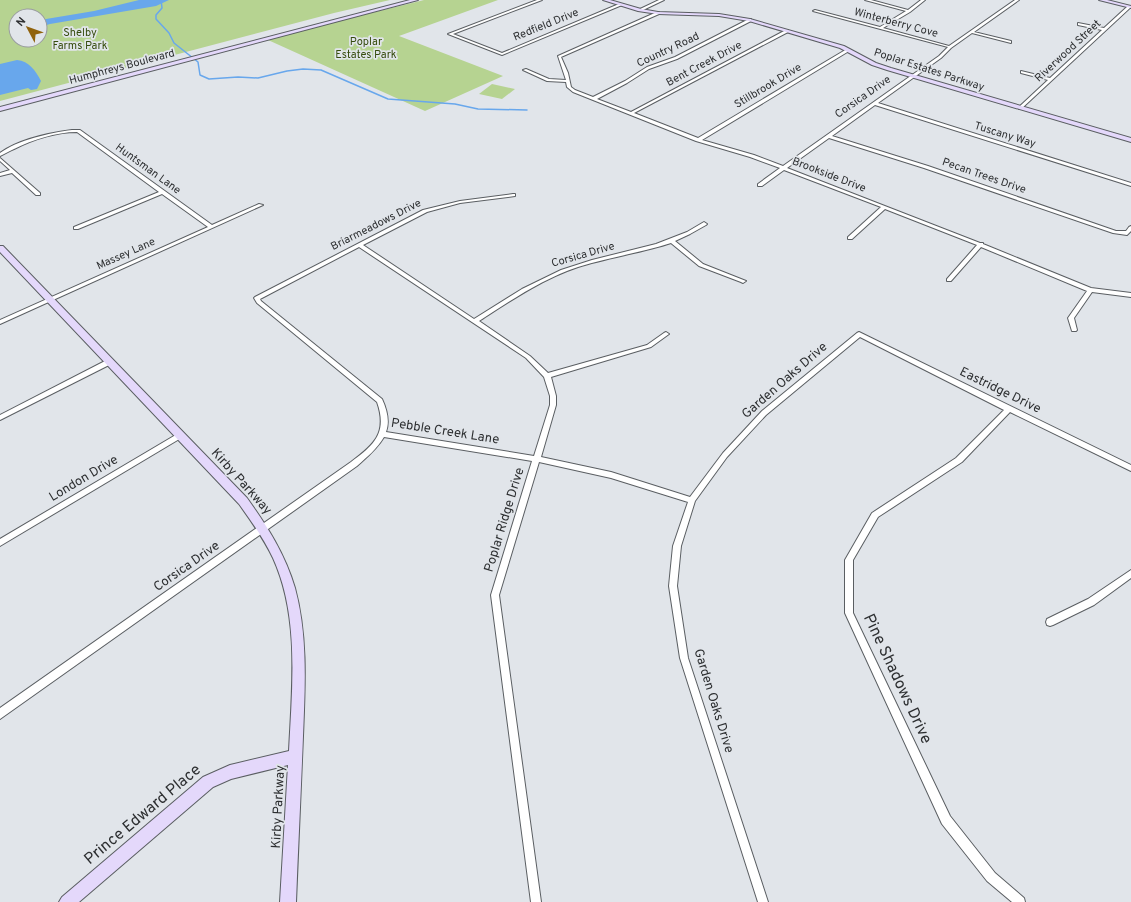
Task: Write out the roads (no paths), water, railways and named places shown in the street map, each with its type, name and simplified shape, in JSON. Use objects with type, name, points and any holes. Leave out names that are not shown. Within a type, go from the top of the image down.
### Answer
[{"type":"main road","points":[[247,41],[398,0]]},
{"type":"main road","points":[[247,41],[416,0]]},
{"type":"main road","name":"Poplar Estates Parkway","points":[[605,0],[640,10],[719,15],[750,20],[848,50],[874,64],[912,76],[1131,140]]},
{"type":"main road","points":[[1101,0],[1130,7]]},
{"type":"main road","name":"Humphreys Boulevard","points":[[0,109],[207,50],[247,41]]},
{"type":"main road","name":"Humphreys Boulevard","points":[[0,104],[172,61],[213,53],[247,41]]},
{"type":"main road","name":"Kirby Parkway","points":[[0,248],[243,502],[263,527],[280,558],[286,576],[297,625],[300,670],[288,902]]},
{"type":"main road","name":"Prince Edward Place","points":[[67,902],[208,782],[230,772],[296,756]]},
{"type":"street","name":"Redfield Drive","points":[[540,0],[450,34],[502,54],[620,4]]},
{"type":"street","points":[[640,10],[662,0]]},
{"type":"street","points":[[868,0],[909,11]]},
{"type":"street","points":[[881,28],[909,11],[923,0]]},
{"type":"street","name":"Corsica Drive","points":[[760,185],[940,57],[950,47],[1017,0]]},
{"type":"street","name":"Riverwood Street","points":[[1020,108],[1104,29],[1130,7]]},
{"type":"street","name":"Winterberry Cove","points":[[815,11],[950,47]]},
{"type":"street","points":[[525,70],[548,80],[567,81],[566,74],[559,57],[658,12]]},
{"type":"street","name":"Country Road","points":[[595,98],[626,82],[648,68],[676,58],[750,20]]},
{"type":"street","points":[[1079,24],[1104,29]]},
{"type":"street","name":"Bent Creek Drive","points":[[630,114],[787,31]]},
{"type":"street","points":[[971,32],[1010,42]]},
{"type":"street","name":"Stillbrook Drive","points":[[698,140],[848,50]]},
{"type":"street","points":[[1022,72],[1051,80]]},
{"type":"street","name":"Brookside Drive","points":[[567,81],[570,89],[595,98],[630,114],[698,140],[746,154],[783,168],[981,244],[1090,290],[1131,295]]},
{"type":"street","name":"Tuscany Way","points":[[874,103],[1131,185]]},
{"type":"street","name":"Huntsman Lane","points":[[0,155],[14,147],[73,130],[81,132],[211,227]]},
{"type":"street","name":"Pecan Trees Drive","points":[[828,136],[916,163],[1115,232],[1127,233],[1131,228]]},
{"type":"street","points":[[0,159],[38,194]]},
{"type":"street","points":[[0,175],[12,171]]},
{"type":"street","points":[[76,228],[162,192]]},
{"type":"street","name":"Briarmeadows Drive","points":[[257,298],[408,218],[434,208],[460,202],[513,195]]},
{"type":"street","name":"Massey Lane","points":[[0,322],[261,205]]},
{"type":"street","points":[[850,238],[884,207]]},
{"type":"street","name":"Corsica Drive","points":[[475,321],[528,287],[551,275],[578,266],[655,247],[672,241],[704,224]]},
{"type":"street","points":[[672,241],[701,265],[743,281]]},
{"type":"street","points":[[949,280],[981,244]]},
{"type":"street","name":"Poplar Ridge Drive","points":[[359,245],[528,357],[547,376],[553,396],[551,413],[495,595],[536,902]]},
{"type":"street","points":[[1074,330],[1071,318],[1090,290]]},
{"type":"street","name":"Pebble Creek Lane","points":[[257,298],[258,302],[380,401],[385,415],[383,434],[536,459],[611,474],[692,500]]},
{"type":"street","points":[[547,376],[649,346],[666,334]]},
{"type":"street","name":"Eastridge Drive","points":[[859,334],[1131,468]]},
{"type":"street","name":"Garden Oaks Drive","points":[[763,902],[684,658],[673,586],[677,546],[692,500],[725,455],[764,413],[859,334]]},
{"type":"street","points":[[0,418],[109,362]]},
{"type":"street","name":"Pine Shadows Drive","points":[[1009,409],[959,460],[875,515],[849,560],[849,613],[946,820],[991,877],[1020,902]]},
{"type":"street","name":"Corsica Drive","points":[[0,714],[365,456],[374,447],[383,434]]},
{"type":"street","name":"London Drive","points":[[0,543],[180,436]]},
{"type":"street","points":[[1050,622],[1091,602],[1131,574]]},
{"type":"water","points":[[139,0],[169,0],[156,6],[48,25],[48,19],[94,11]]},
{"type":"water","points":[[17,60],[29,64],[41,81],[37,89],[31,90],[28,88],[0,95],[0,64]]},
{"type":"waterway","points":[[161,0],[162,8],[156,15],[156,19],[169,33],[174,43],[198,62],[200,75],[209,79],[238,77],[258,78],[287,71],[303,69],[321,70],[388,99],[455,104],[478,109],[527,110]]},
{"type":"park label","name":"Shelby Farms Park","points":[[80,39]]},
{"type":"park label","name":"Poplar Estates Park","points":[[366,48]]}]
